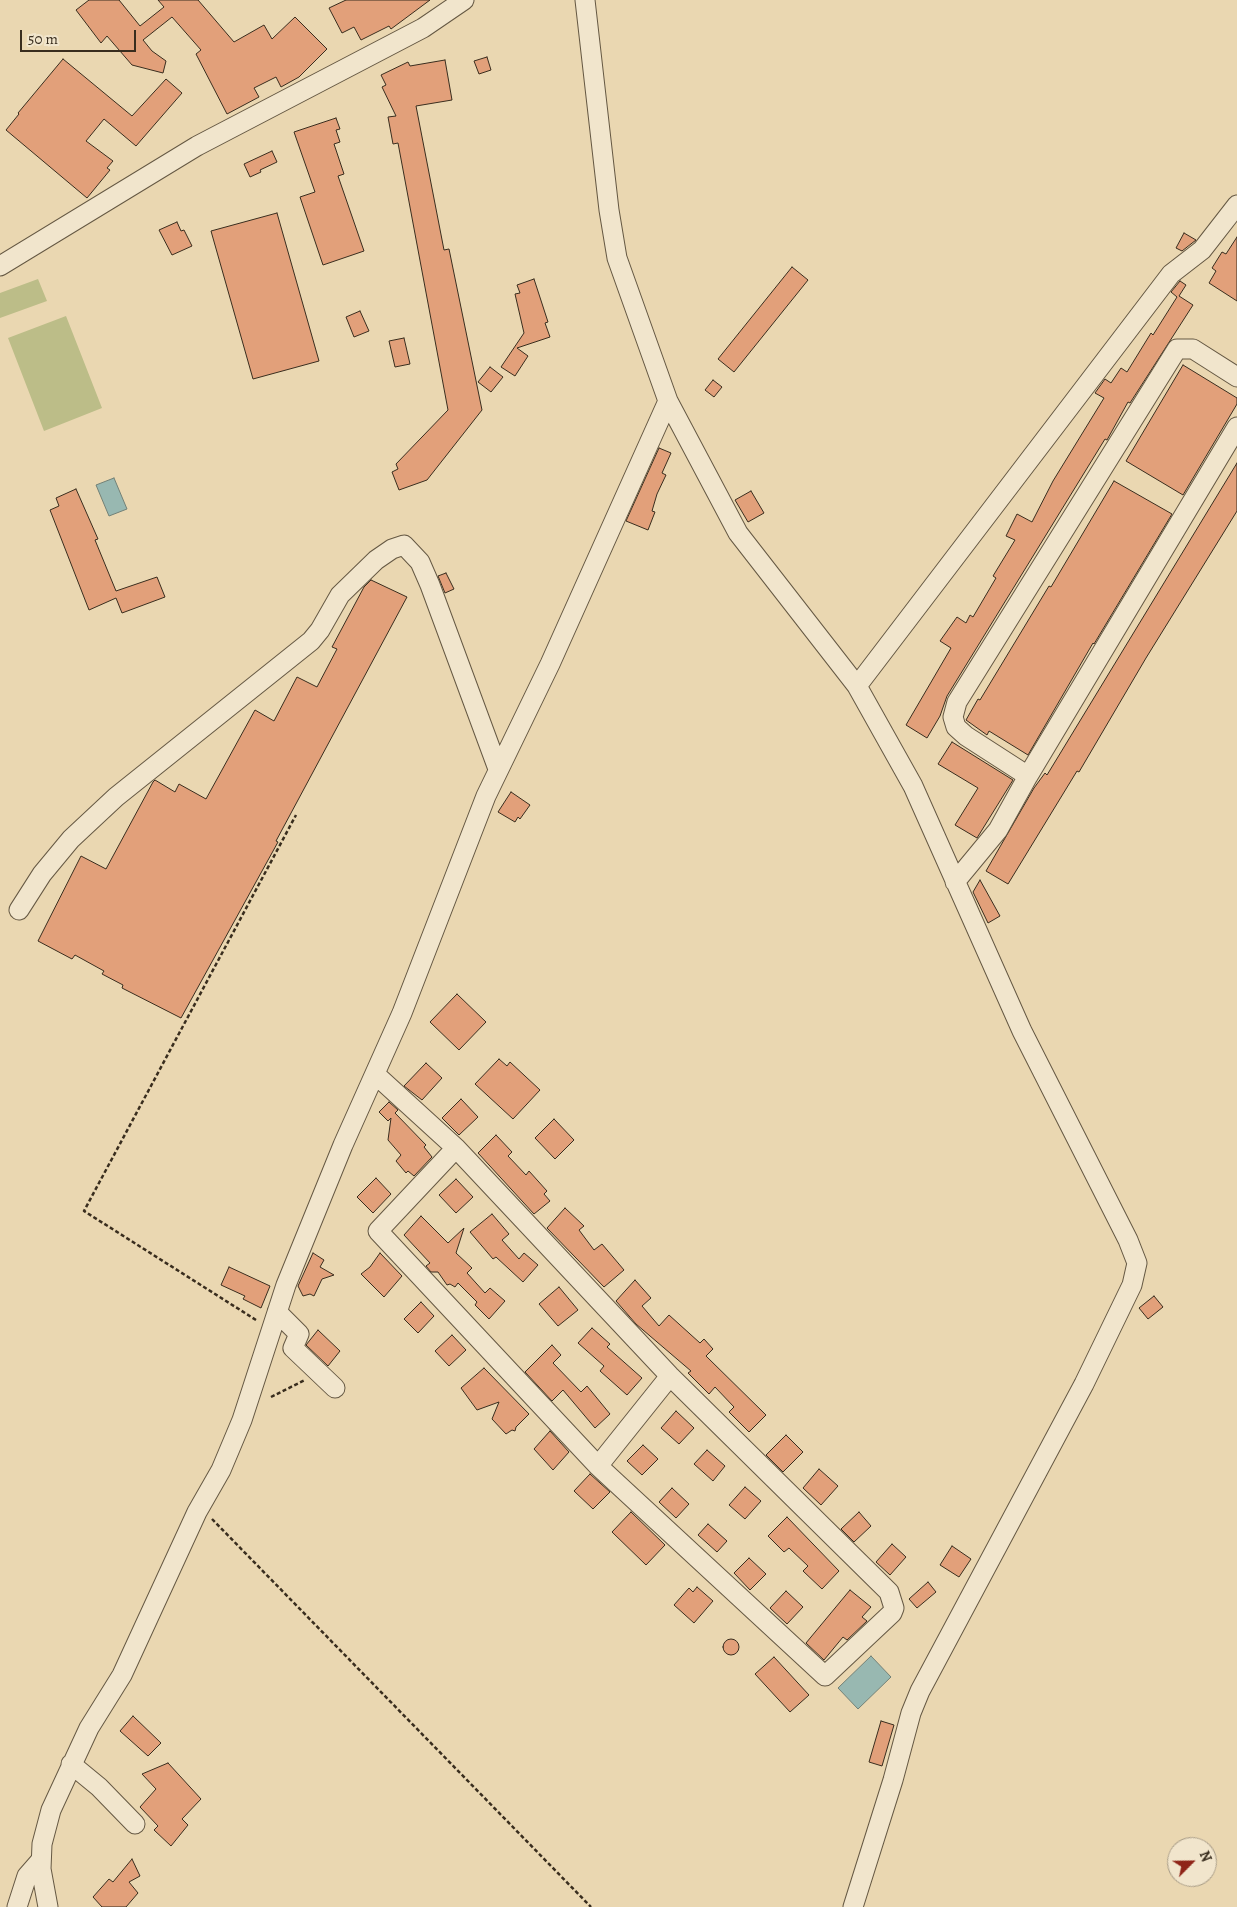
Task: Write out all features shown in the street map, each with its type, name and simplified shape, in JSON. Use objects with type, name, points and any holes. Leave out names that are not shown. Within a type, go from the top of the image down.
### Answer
[{"type":"street","points":[[0,266],[197,146],[423,28],[464,0]]},
{"type":"street","points":[[585,0],[609,210],[617,258],[668,401],[738,533],[857,686],[913,786],[1022,1031],[1134,1252],[1136,1273],[1084,1384],[920,1691],[911,1713],[893,1780],[853,1907]]},
{"type":"street","points":[[857,686],[1171,274],[1202,250],[1237,204]]},
{"type":"street","points":[[1028,776],[966,736],[956,727],[953,717],[957,702],[1177,349],[1192,349],[1237,377]]},
{"type":"street","points":[[48,1907],[41,1860],[42,1844],[51,1810],[96,1714],[122,1674],[200,1507],[221,1470],[242,1420],[274,1321],[340,1154],[376,1075],[498,769],[550,664],[668,401]]},
{"type":"street","points":[[955,882],[998,830],[1028,776],[1237,427]]},
{"type":"street","points":[[19,910],[42,874],[71,839],[116,797],[311,641],[320,630],[340,595],[376,560],[392,548],[404,544],[420,562],[427,578],[498,769]]},
{"type":"street","points":[[376,1075],[456,1148],[670,1376],[889,1592],[894,1608],[892,1613],[825,1676],[598,1466],[378,1231],[456,1148]]},
{"type":"street","points":[[274,1321],[298,1334],[293,1348],[335,1388]]},
{"type":"street","points":[[598,1466],[670,1376]]},
{"type":"street","points":[[71,1764],[99,1787],[135,1824]]},
{"type":"street","points":[[17,1907],[27,1876],[41,1860]]},
{"type":"path","points":[[274,1321],[84,1211],[296,815]]},
{"type":"path","points":[[271,1397],[319,1373]]},
{"type":"path","points":[[200,1507],[591,1907]]},
{"type":"green space","points":[[38,279],[47,301],[0,318],[0,293]]},
{"type":"green space","points":[[66,316],[102,408],[44,431],[8,338]]},
{"type":"water","points":[[114,478],[127,509],[109,516],[96,485]]},
{"type":"water","points":[[871,1656],[891,1677],[858,1709],[838,1688]]},
{"type":"building","points":[[89,0],[119,0],[140,26],[164,7],[158,0],[198,0],[234,42],[264,25],[272,39],[295,17],[327,49],[299,77],[281,87],[276,77],[254,88],[259,97],[227,114],[196,54],[201,50],[172,17],[143,40],[152,51],[166,61],[163,73],[132,65],[107,36],[101,43],[76,10]]},
{"type":"building","points":[[346,0],[430,0],[391,29],[389,26],[361,40],[354,27],[342,33],[329,8]]},
{"type":"building","points":[[487,57],[491,70],[479,74],[474,61]]},
{"type":"building","points":[[63,59],[132,116],[166,79],[182,93],[136,146],[104,119],[86,141],[113,161],[107,168],[110,170],[87,198],[6,130]]},
{"type":"building","points":[[445,60],[452,100],[416,106],[444,250],[449,249],[482,410],[427,480],[399,490],[392,472],[398,469],[396,464],[448,410],[398,143],[393,144],[388,117],[396,116],[382,87],[386,85],[381,75],[408,62],[410,66]]},
{"type":"building","points":[[336,118],[340,129],[336,130],[340,142],[334,144],[344,174],[338,176],[364,251],[323,265],[300,197],[315,192],[294,132]]},
{"type":"building","points":[[272,151],[277,162],[250,177],[244,164]]},
{"type":"building","points":[[277,213],[319,361],[253,379],[211,231]]},
{"type":"building","points":[[177,222],[181,231],[184,230],[192,246],[172,255],[159,230]]},
{"type":"building","points":[[1184,233],[1196,240],[1182,251],[1176,248]]},
{"type":"building","points":[[1237,237],[1237,301],[1209,283],[1216,271],[1212,268],[1222,252],[1226,254]]},
{"type":"building","points":[[792,267],[808,280],[734,372],[718,359]]},
{"type":"building","points":[[534,279],[548,322],[545,323],[550,337],[517,348],[528,356],[515,376],[501,367],[524,333],[515,294],[520,293],[517,285]]},
{"type":"building","points":[[1180,281],[1186,285],[1179,296],[1193,305],[1130,403],[1128,402],[1107,440],[1105,439],[947,696],[940,716],[927,738],[906,725],[951,648],[940,641],[957,617],[966,623],[970,615],[973,617],[996,578],[993,576],[1015,540],[1006,536],[1017,514],[1032,522],[1053,481],[1104,398],[1095,393],[1105,379],[1111,383],[1121,368],[1127,372],[1151,333],[1153,335],[1177,297],[1171,292]]},
{"type":"building","points":[[360,311],[369,331],[354,337],[346,317]]},
{"type":"building","points":[[404,338],[410,364],[395,367],[389,341]]},
{"type":"building","points":[[1183,365],[1237,398],[1237,404],[1183,495],[1126,461]]},
{"type":"building","points":[[490,367],[503,377],[491,392],[478,382]]},
{"type":"building","points":[[713,380],[722,387],[714,397],[705,390]]},
{"type":"building","points":[[659,448],[671,453],[662,473],[666,475],[657,494],[652,511],[655,512],[648,530],[626,521]]},
{"type":"building","points":[[1237,463],[1237,511],[1146,658],[1079,772],[1077,771],[1008,884],[986,871],[1034,788],[1045,773],[1047,775]]},
{"type":"building","points":[[1114,481],[1172,514],[1093,643],[1028,755],[989,731],[987,735],[966,720],[1049,586],[1051,587]]},
{"type":"building","points":[[76,489],[98,539],[95,540],[116,591],[157,577],[165,597],[122,613],[116,598],[89,610],[50,510],[59,506],[56,498]]},
{"type":"building","points":[[751,491],[764,513],[748,522],[735,500]]},
{"type":"building","points":[[446,573],[454,589],[445,593],[438,576]]},
{"type":"building","points":[[371,580],[407,597],[276,841],[278,842],[181,1018],[122,988],[123,985],[102,974],[104,971],[75,955],[72,959],[38,941],[81,856],[106,869],[155,780],[175,792],[179,784],[206,799],[255,710],[274,721],[297,677],[317,687],[337,649],[332,647],[364,587]]},
{"type":"building","points":[[952,742],[1013,780],[977,838],[955,825],[978,788],[938,764]]},
{"type":"building","points":[[511,792],[530,805],[520,819],[518,817],[515,822],[498,812]]},
{"type":"building","points":[[980,880],[1000,916],[988,923],[973,892]]},
{"type":"building","points":[[457,994],[486,1022],[459,1050],[430,1022]]},
{"type":"building","points":[[499,1059],[507,1066],[510,1062],[540,1090],[513,1119],[475,1084]]},
{"type":"building","points":[[426,1063],[442,1078],[422,1100],[404,1086]]},
{"type":"building","points":[[461,1099],[478,1117],[459,1135],[442,1118]]},
{"type":"building","points":[[389,1102],[398,1110],[395,1113],[426,1145],[424,1147],[432,1157],[414,1176],[408,1171],[406,1173],[396,1161],[401,1155],[388,1140],[391,1118],[388,1121],[379,1112]]},
{"type":"building","points":[[554,1119],[574,1140],[555,1159],[535,1138]]},
{"type":"building","points":[[496,1135],[512,1152],[508,1156],[526,1175],[529,1171],[547,1191],[544,1194],[550,1201],[534,1214],[478,1153]]},
{"type":"building","points":[[376,1178],[391,1194],[373,1213],[357,1197]]},
{"type":"building","points":[[456,1179],[473,1197],[456,1213],[439,1195]]},
{"type":"building","points":[[565,1208],[584,1226],[579,1230],[594,1250],[602,1244],[624,1270],[604,1287],[547,1228]]},
{"type":"building","points":[[492,1214],[509,1234],[502,1240],[519,1259],[524,1253],[538,1265],[523,1282],[496,1257],[493,1259],[470,1232]]},
{"type":"building","points":[[421,1216],[448,1243],[464,1228],[456,1253],[472,1268],[467,1273],[485,1293],[490,1288],[505,1301],[489,1319],[475,1305],[477,1302],[458,1283],[455,1287],[450,1284],[447,1285],[438,1272],[431,1272],[426,1266],[430,1263],[404,1235]]},
{"type":"building","points":[[313,1253],[324,1260],[320,1267],[334,1275],[322,1279],[314,1296],[310,1294],[303,1296],[298,1286]]},
{"type":"building","points":[[380,1253],[402,1276],[384,1297],[361,1274],[370,1267]]},
{"type":"building","points":[[229,1267],[270,1286],[261,1308],[243,1299],[245,1296],[221,1285]]},
{"type":"building","points":[[635,1280],[651,1298],[642,1306],[659,1326],[669,1315],[700,1343],[704,1339],[713,1349],[706,1356],[766,1415],[749,1432],[729,1412],[734,1407],[715,1387],[709,1394],[688,1373],[691,1371],[636,1324],[616,1301]]},
{"type":"building","points":[[559,1287],[578,1310],[558,1326],[539,1304]]},
{"type":"building","points":[[1154,1296],[1163,1307],[1148,1319],[1139,1308]]},
{"type":"building","points":[[421,1302],[434,1316],[418,1333],[404,1319]]},
{"type":"building","points":[[592,1328],[610,1344],[607,1347],[642,1378],[627,1395],[600,1371],[604,1366],[578,1343]]},
{"type":"building","points":[[318,1330],[340,1351],[328,1366],[306,1345]]},
{"type":"building","points":[[452,1335],[466,1350],[449,1366],[435,1351]]},
{"type":"building","points":[[552,1345],[561,1355],[553,1363],[581,1392],[587,1386],[610,1414],[595,1428],[563,1390],[552,1401],[525,1372]]},
{"type":"building","points":[[484,1368],[529,1414],[516,1427],[515,1431],[512,1430],[506,1434],[492,1419],[499,1402],[477,1410],[461,1388]]},
{"type":"building","points":[[676,1411],[694,1428],[679,1444],[661,1428]]},
{"type":"building","points":[[550,1431],[569,1452],[553,1470],[534,1449]]},
{"type":"building","points":[[786,1435],[803,1452],[783,1472],[766,1455]]},
{"type":"building","points":[[643,1445],[658,1459],[642,1475],[627,1461]]},
{"type":"building","points":[[707,1450],[725,1466],[713,1481],[694,1464]]},
{"type":"building","points":[[819,1469],[838,1486],[821,1505],[803,1488]]},
{"type":"building","points":[[590,1474],[610,1492],[593,1509],[574,1491]]},
{"type":"building","points":[[745,1487],[761,1501],[745,1519],[729,1505]]},
{"type":"building","points":[[672,1488],[689,1504],[676,1518],[659,1502]]},
{"type":"building","points":[[631,1512],[665,1545],[646,1565],[612,1532]]},
{"type":"building","points":[[859,1512],[871,1526],[854,1542],[841,1529]]},
{"type":"building","points":[[787,1517],[839,1571],[822,1589],[803,1571],[808,1566],[789,1548],[784,1552],[768,1536]]},
{"type":"building","points":[[708,1524],[727,1541],[717,1552],[698,1535]]},
{"type":"building","points":[[892,1544],[906,1557],[890,1575],[876,1562]]},
{"type":"building","points":[[952,1546],[971,1559],[959,1577],[940,1565]]},
{"type":"building","points":[[749,1558],[766,1574],[750,1590],[734,1573]]},
{"type":"building","points":[[928,1582],[936,1592],[917,1608],[909,1599]]},
{"type":"building","points":[[697,1587],[713,1601],[694,1623],[674,1605],[689,1588],[693,1592]]},
{"type":"building","points":[[850,1590],[871,1607],[862,1617],[867,1621],[847,1640],[843,1637],[824,1660],[806,1643]]},
{"type":"building","points":[[786,1591],[803,1607],[787,1624],[770,1608]]},
{"type":"building","points":[[731,1639],[737,1641],[739,1647],[737,1653],[731,1655],[725,1653],[723,1647],[725,1641]]},
{"type":"building","points":[[774,1657],[809,1695],[790,1712],[755,1674]]},
{"type":"building","points":[[133,1716],[161,1743],[148,1756],[120,1731]]},
{"type":"building","points":[[881,1721],[894,1725],[882,1766],[869,1762]]},
{"type":"building","points":[[168,1763],[201,1799],[182,1819],[188,1825],[171,1846],[154,1830],[158,1826],[140,1807],[156,1789],[142,1774]]},
{"type":"building","points":[[132,1859],[140,1876],[129,1882],[138,1893],[126,1907],[102,1907],[93,1897],[109,1879],[113,1882]]}]
